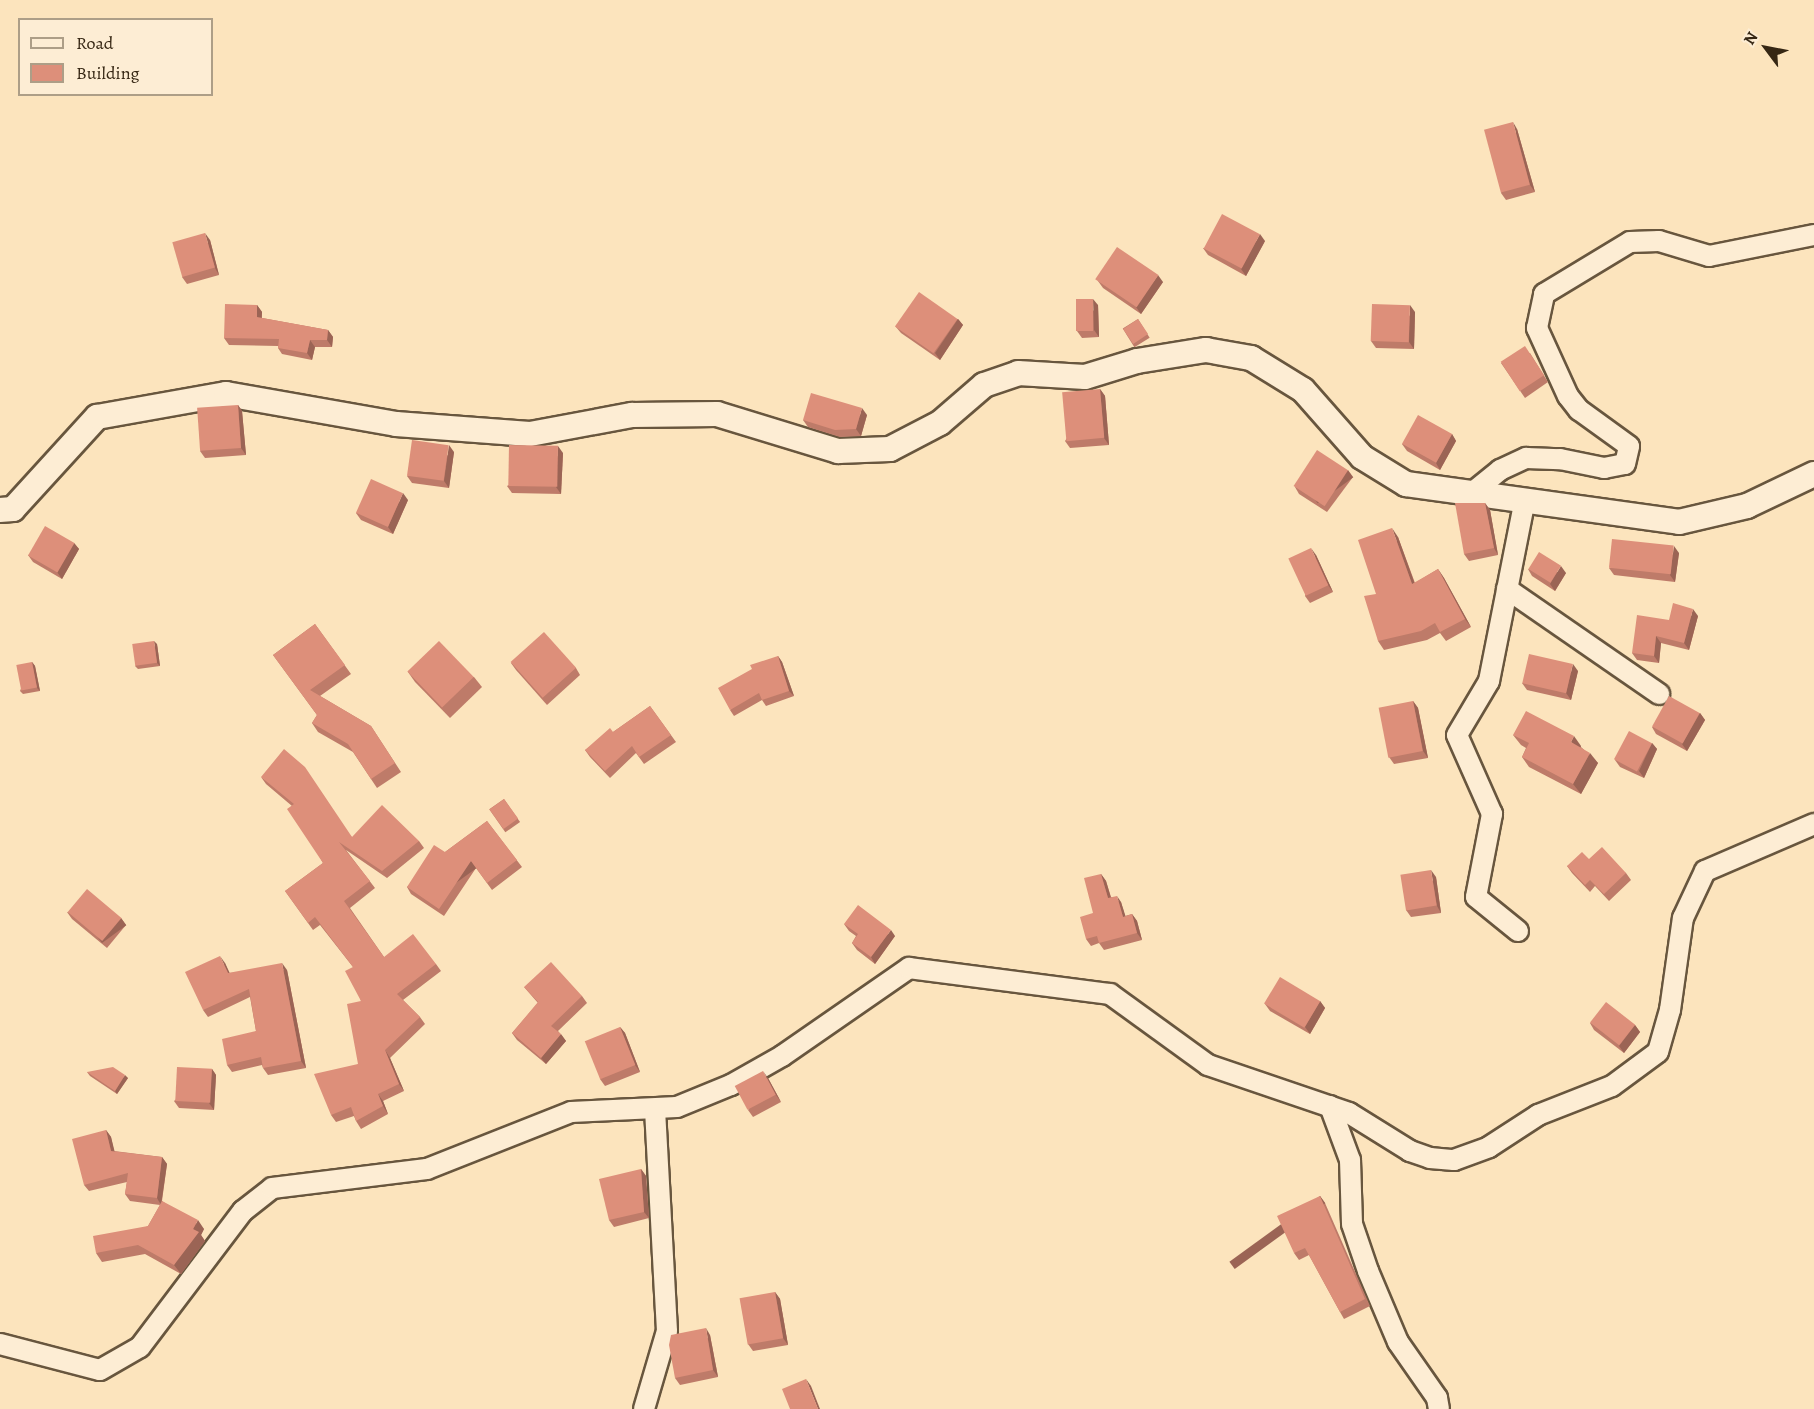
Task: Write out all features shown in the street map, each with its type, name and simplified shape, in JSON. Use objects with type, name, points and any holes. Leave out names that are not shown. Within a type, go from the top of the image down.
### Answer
[{"type":"street","points":[[1473,492],[1500,470],[1526,458],[1560,459],[1604,468],[1624,464],[1629,446],[1579,410],[1568,396],[1537,328],[1544,294],[1630,242],[1659,241],[1709,256],[1814,235]]},
{"type":"street","points":[[0,510],[13,509],[97,417],[226,394],[396,424],[530,434],[632,415],[717,414],[838,451],[890,449],[940,423],[984,385],[1018,373],[1085,377],[1137,361],[1206,350],[1251,358],[1303,390],[1362,457],[1406,483],[1678,522],[1747,506],[1814,474]]},
{"type":"street","points":[[1518,931],[1476,897],[1492,814],[1457,735],[1489,681],[1525,500]]},
{"type":"street","points":[[1507,589],[1659,694]]},
{"type":"street","points":[[0,1344],[100,1370],[140,1347],[243,1211],[272,1188],[427,1169],[571,1112],[655,1110],[677,1107],[731,1085],[782,1056],[909,968],[1110,994],[1208,1065],[1349,1113],[1410,1151],[1430,1158],[1454,1160],[1489,1147],[1538,1115],[1612,1086],[1658,1052],[1670,1010],[1683,918],[1705,871],[1814,824]]},
{"type":"street","points":[[1330,1106],[1350,1160],[1352,1224],[1368,1271],[1398,1342],[1425,1380],[1439,1409]]},
{"type":"street","points":[[644,1409],[667,1331],[655,1110]]},
{"type":"building","points":[[1513,122],[1530,185],[1501,193],[1484,130]]},
{"type":"building","points":[[1222,214],[1260,234],[1242,269],[1204,248]]},
{"type":"building","points":[[205,233],[215,268],[182,277],[172,242]]},
{"type":"building","points":[[1117,247],[1158,275],[1137,307],[1095,279]]},
{"type":"building","points":[[919,292],[958,319],[933,353],[895,326]]},
{"type":"building","points":[[1076,299],[1093,299],[1093,331],[1076,331]]},
{"type":"building","points":[[225,304],[257,305],[257,317],[328,330],[327,340],[310,340],[307,353],[278,348],[279,339],[224,338]]},
{"type":"building","points":[[1372,304],[1410,305],[1409,342],[1371,341]]},
{"type":"building","points":[[1138,319],[1148,334],[1133,344],[1123,329]]},
{"type":"building","points":[[1525,346],[1544,375],[1520,391],[1501,362]]},
{"type":"building","points":[[1100,389],[1104,438],[1066,441],[1062,392]]},
{"type":"building","points":[[811,393],[862,408],[856,429],[835,430],[803,420]]},
{"type":"building","points":[[238,405],[241,448],[200,451],[197,408]]},
{"type":"building","points":[[1418,415],[1452,434],[1436,463],[1402,444]]},
{"type":"building","points":[[412,440],[449,445],[444,481],[407,476]]},
{"type":"building","points":[[509,445],[558,446],[557,487],[508,486]]},
{"type":"building","points":[[1317,450],[1348,470],[1325,506],[1294,486]]},
{"type":"building","points":[[371,479],[403,493],[388,527],[356,513]]},
{"type":"building","points":[[1455,503],[1485,503],[1494,548],[1464,554]]},
{"type":"building","points":[[45,526],[74,543],[57,572],[28,555]]},
{"type":"building","points":[[1392,528],[1412,584],[1438,569],[1465,619],[1440,632],[1435,623],[1421,631],[1378,641],[1364,596],[1376,594],[1358,540]]},
{"type":"building","points":[[1612,539],[1674,545],[1671,574],[1609,568]]},
{"type":"building","points":[[1311,548],[1328,585],[1306,596],[1288,559]]},
{"type":"building","points":[[1539,552],[1561,566],[1550,583],[1528,569]]},
{"type":"building","points":[[1673,603],[1693,609],[1684,643],[1656,636],[1654,656],[1632,653],[1637,615],[1669,620]]},
{"type":"building","points":[[315,624],[345,665],[310,690],[371,726],[395,763],[371,779],[348,744],[312,723],[317,715],[273,655]]},
{"type":"building","points":[[544,632],[576,668],[543,698],[511,662]]},
{"type":"building","points":[[154,641],[157,663],[135,666],[132,644]]},
{"type":"building","points":[[439,641],[474,677],[442,708],[407,672]]},
{"type":"building","points":[[1529,654],[1573,664],[1566,693],[1522,683]]},
{"type":"building","points":[[778,656],[789,691],[762,700],[759,693],[730,710],[718,688],[752,669],[750,665]]},
{"type":"building","points":[[32,662],[37,688],[21,691],[16,665]]},
{"type":"building","points":[[1669,696],[1700,713],[1683,744],[1652,727]]},
{"type":"building","points":[[1413,701],[1423,751],[1388,758],[1379,708]]},
{"type":"building","points":[[650,706],[671,735],[639,757],[632,746],[605,771],[585,750],[610,728],[613,732]]},
{"type":"building","points":[[1526,711],[1574,736],[1571,742],[1590,753],[1573,784],[1522,757],[1529,743],[1513,735]]},
{"type":"building","points":[[1629,731],[1652,743],[1637,771],[1614,759]]},
{"type":"building","points":[[284,749],[305,767],[352,837],[382,805],[419,841],[382,871],[339,842],[370,881],[344,901],[384,957],[413,934],[436,964],[397,994],[420,1017],[385,1050],[399,1084],[378,1094],[383,1106],[356,1121],[351,1107],[331,1115],[314,1074],[358,1064],[347,1004],[361,1001],[345,971],[353,967],[315,917],[308,923],[285,891],[323,863],[287,809],[294,804],[261,777]]},
{"type":"building","points":[[504,799],[518,818],[504,829],[489,810]]},
{"type":"building","points":[[487,821],[517,860],[487,883],[471,861],[439,909],[407,887],[434,845],[445,852]]},
{"type":"building","points":[[1602,847],[1626,873],[1604,894],[1590,880],[1585,885],[1567,866],[1582,852],[1589,859]]},
{"type":"building","points":[[1431,870],[1437,906],[1406,910],[1400,875]]},
{"type":"building","points":[[1101,874],[1108,898],[1117,896],[1123,917],[1132,914],[1137,933],[1099,943],[1097,936],[1086,939],[1080,917],[1093,913],[1084,878]]},
{"type":"building","points":[[87,889],[121,918],[102,941],[68,912]]},
{"type":"building","points":[[858,905],[891,930],[871,957],[852,943],[858,934],[844,924]]},
{"type":"building","points":[[220,956],[228,973],[282,963],[301,1061],[263,1068],[261,1057],[227,1065],[222,1039],[256,1031],[249,989],[203,1010],[185,972]]},
{"type":"building","points":[[551,962],[582,996],[551,1026],[561,1034],[541,1058],[512,1033],[538,1002],[524,987]]},
{"type":"building","points":[[1280,977],[1320,1001],[1304,1028],[1264,1004]]},
{"type":"building","points":[[1606,1002],[1635,1025],[1619,1045],[1590,1022]]},
{"type":"building","points":[[620,1027],[635,1065],[600,1079],[585,1041]]},
{"type":"building","points":[[113,1067],[125,1075],[115,1091],[87,1072]]},
{"type":"building","points":[[177,1067],[212,1069],[210,1103],[175,1101]]},
{"type":"building","points":[[763,1071],[776,1095],[747,1110],[735,1086]]},
{"type":"building","points":[[106,1130],[111,1151],[162,1157],[157,1198],[125,1194],[128,1173],[84,1185],[72,1139]]},
{"type":"building","points":[[641,1169],[644,1212],[609,1220],[599,1179]]},
{"type":"building","points":[[1320,1196],[1365,1299],[1340,1312],[1305,1248],[1294,1253],[1277,1216]]},
{"type":"building","points":[[162,1201],[198,1220],[193,1229],[199,1232],[174,1265],[138,1245],[96,1253],[93,1236],[148,1226]]},
{"type":"building","points":[[775,1292],[783,1338],[748,1345],[740,1298]]},
{"type":"building","points":[[706,1328],[713,1370],[675,1378],[669,1345],[671,1335]]},
{"type":"building","points":[[806,1379],[818,1409],[790,1409],[782,1389]]}]
